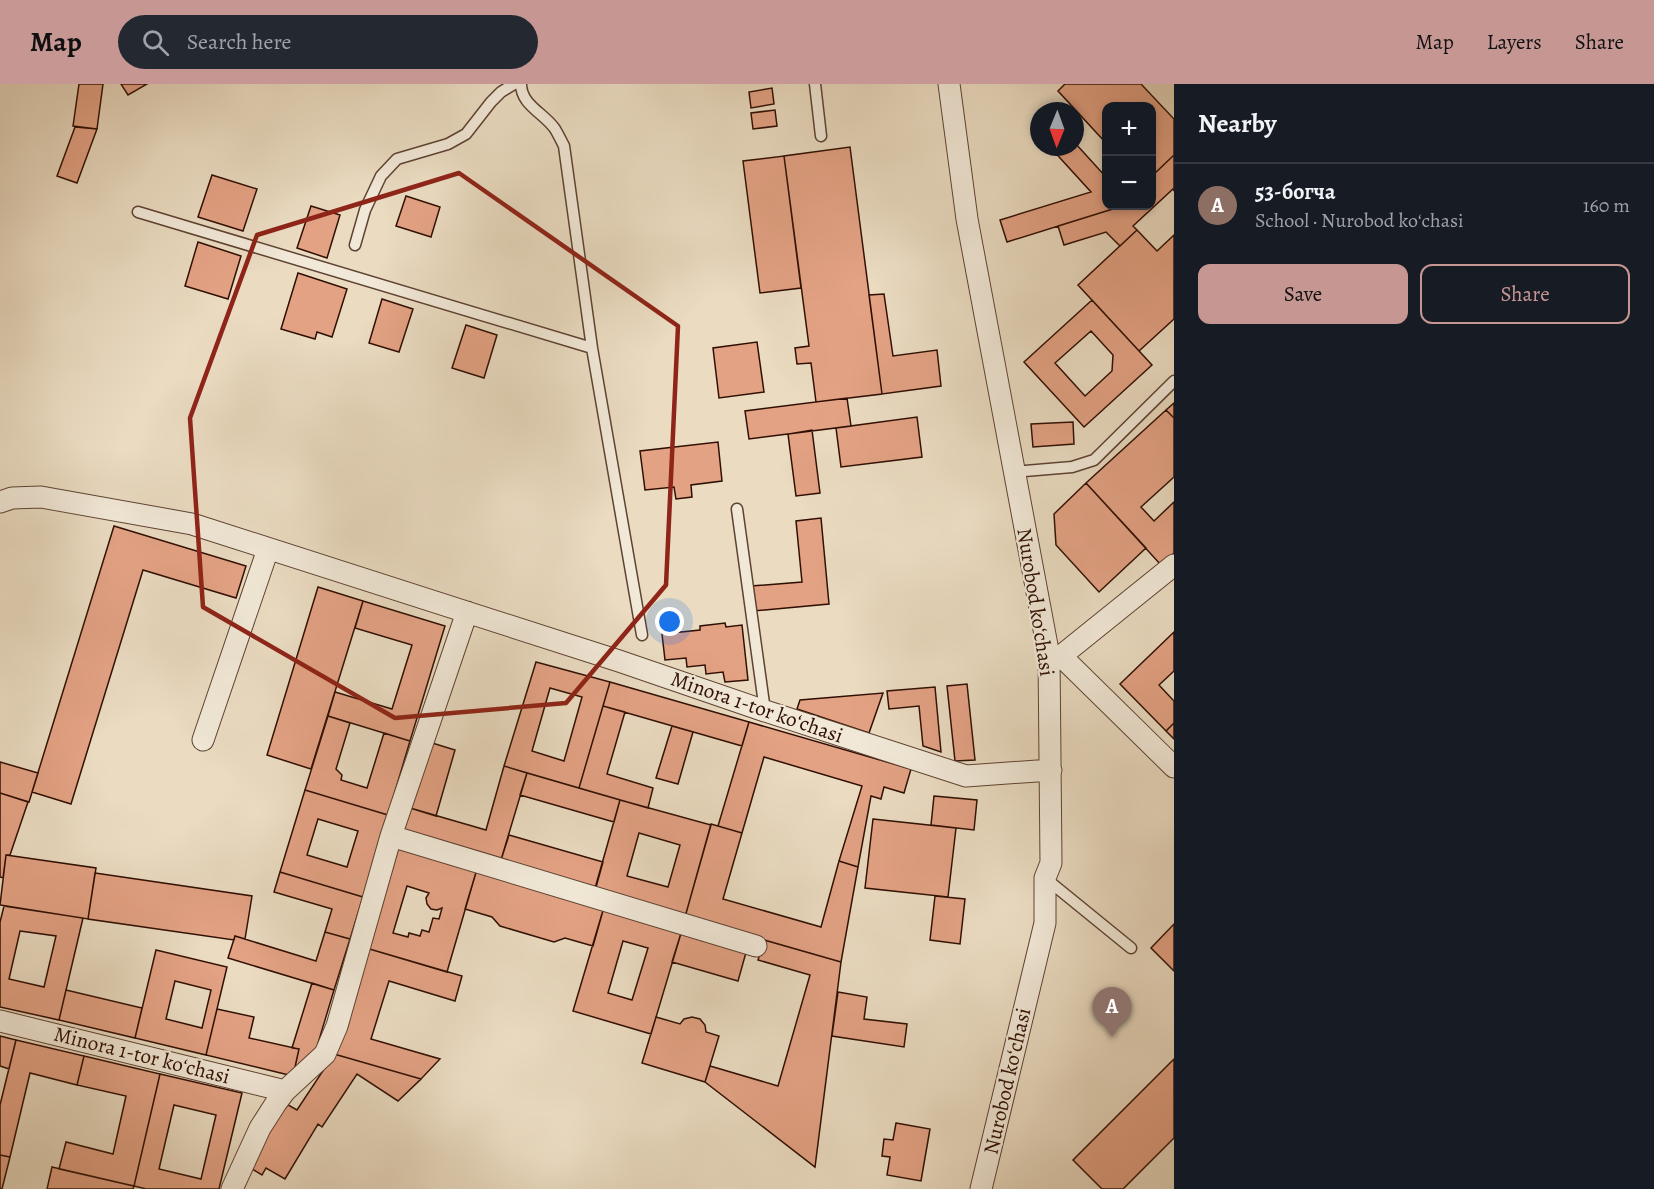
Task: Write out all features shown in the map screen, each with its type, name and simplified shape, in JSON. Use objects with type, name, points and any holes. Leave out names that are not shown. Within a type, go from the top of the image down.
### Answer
[{"type":"street","name":"Nurobod koʻchasi","points":[[949,84],[967,219],[1014,472],[1055,656],[1051,863],[1045,878],[1045,923],[981,1189]]},
{"type":"street","name":"Minora 1-tor koʻchasi","points":[[0,502],[12,498],[41,497],[192,524],[620,661],[966,776],[1051,770]]},
{"type":"street","points":[[203,740],[268,549]]},
{"type":"street","points":[[1174,566],[1055,656],[1174,767]]},
{"type":"street","points":[[232,1189],[260,1128],[285,1090],[325,1054],[337,1026],[391,836],[467,612]]},
{"type":"street","points":[[391,836],[756,946]]},
{"type":"street","name":"Minora 1-tor koʻchasi","points":[[0,1021],[285,1090]]},
{"type":"lane","points":[[355,245],[365,210],[381,176],[397,159],[448,144],[466,134],[491,102],[514,84]]},
{"type":"lane","points":[[522,84],[521,90],[528,104],[554,128],[564,146],[592,348],[642,635]]},
{"type":"lane","points":[[815,84],[820,136]]},
{"type":"lane","points":[[138,212],[592,348]]},
{"type":"lane","points":[[1014,472],[1072,467],[1094,460],[1174,381]]},
{"type":"lane","points":[[737,509],[765,711]]},
{"type":"lane","points":[[1045,878],[1131,948]]},
{"type":"highlighted area","points":[[459,173],[678,326],[666,585],[566,703],[395,718],[203,607],[190,418],[257,235]]},
{"type":"building","points":[[79,84],[103,84],[97,129],[73,126]]},
{"type":"building","points":[[121,84],[147,84],[128,95]]},
{"type":"building","points":[[1065,84],[1141,84],[1174,119],[1174,155],[1156,172],[1156,102],[1102,102],[1102,139],[1084,119],[1084,102],[1068,102],[1058,91]]},
{"type":"building","points":[[772,88],[774,104],[751,108],[749,92]]},
{"type":"building","points":[[775,110],[777,126],[753,129],[751,113]]},
{"type":"building","points":[[75,127],[97,129],[77,183],[57,176]]},
{"type":"building","points":[[850,147],[882,394],[816,402],[811,363],[797,364],[795,348],[809,346],[784,156]]},
{"type":"building","points":[[1084,153],[1102,173],[1102,210],[1110,210],[1007,242],[1000,220],[1091,192],[1058,156],[1084,156]]},
{"type":"building","points":[[1174,155],[1174,191],[1173,189],[1156,205],[1156,172]]},
{"type":"building","points":[[784,156],[801,288],[760,293],[743,161]]},
{"type":"building","points":[[212,175],[257,189],[243,231],[198,217]]},
{"type":"building","points":[[406,196],[440,207],[431,237],[396,226]]},
{"type":"building","points":[[311,206],[340,215],[327,258],[297,248]]},
{"type":"building","points":[[1110,210],[1150,210],[1133,226],[1137,230],[1120,246],[1106,232],[1064,245],[1058,226]]},
{"type":"building","points":[[1137,230],[1157,251],[1174,235],[1174,319],[1139,351],[1078,285]]},
{"type":"building","points":[[198,242],[241,256],[228,299],[185,286]]},
{"type":"building","points":[[298,273],[347,289],[332,337],[317,332],[315,339],[281,329]]},
{"type":"building","points":[[884,294],[893,356],[937,350],[941,386],[882,394],[869,295]]},
{"type":"building","points":[[382,299],[413,309],[399,352],[369,343]]},
{"type":"building","points":[[1092,300],[1152,365],[1084,427],[1024,362]],"holes":[[[1091,331],[1113,355],[1112,371],[1085,396],[1055,363]]]},
{"type":"building","points":[[466,325],[497,335],[484,378],[452,368]]},
{"type":"building","points":[[757,342],[764,392],[719,398],[713,348]]},
{"type":"building","points":[[847,398],[851,426],[749,439],[745,411]]},
{"type":"building","points":[[1174,403],[1174,418],[1166,410]]},
{"type":"building","points":[[1166,410],[1174,418],[1174,477],[1141,507],[1154,521],[1174,502],[1174,553],[1161,565],[1086,483]]},
{"type":"building","points":[[917,417],[922,457],[841,467],[836,428]]},
{"type":"building","points":[[1073,422],[1074,444],[1033,447],[1031,424]]},
{"type":"building","points":[[812,430],[820,493],[796,496],[788,434]]},
{"type":"building","points":[[718,442],[722,481],[691,485],[692,497],[676,499],[674,487],[645,490],[640,451]]},
{"type":"building","points":[[1086,483],[1146,548],[1099,592],[1056,545],[1054,514]]},
{"type":"building","points":[[821,518],[829,604],[753,611],[751,586],[802,582],[796,521]]},
{"type":"building","points":[[114,526],[246,566],[236,598],[143,570],[71,804],[32,792]]},
{"type":"building","points":[[318,587],[363,601],[311,769],[267,755]]},
{"type":"building","points":[[363,601],[445,626],[410,741],[328,716],[335,692],[392,709],[412,645],[355,628]]},
{"type":"building","points":[[725,623],[726,627],[742,625],[748,680],[725,682],[723,672],[706,674],[705,665],[687,667],[686,658],[665,660],[662,634],[700,630],[700,626]]},
{"type":"building","points":[[1174,632],[1174,671],[1159,685],[1174,701],[1174,723],[1166,731],[1120,684]]},
{"type":"building","points":[[536,662],[610,682],[579,788],[504,766]],"holes":[[[550,688],[582,697],[564,761],[532,751]]]},
{"type":"building","points":[[610,682],[749,722],[742,746],[603,706]]},
{"type":"building","points":[[967,684],[975,760],[955,761],[947,686]]},
{"type":"building","points":[[935,687],[941,752],[923,746],[919,706],[889,709],[887,691]]},
{"type":"building","points":[[883,693],[869,733],[797,709],[800,700]]},
{"type":"building","points":[[603,706],[625,712],[607,774],[653,788],[648,808],[579,788]]},
{"type":"building","points":[[328,716],[350,723],[336,769],[342,775],[341,780],[367,788],[384,733],[410,741],[388,815],[305,790]]},
{"type":"building","points":[[749,722],[911,769],[904,793],[884,787],[881,799],[871,796],[858,867],[839,861],[862,786],[764,757],[742,833],[718,826]]},
{"type":"building","points":[[1174,723],[1174,739],[1166,731]]},
{"type":"building","points":[[672,726],[693,732],[678,784],[656,778]]},
{"type":"building","points":[[429,742],[455,750],[436,816],[410,808]]},
{"type":"building","points":[[0,762],[38,773],[29,802],[0,793]]},
{"type":"building","points":[[504,766],[527,773],[501,860],[403,832],[410,808],[486,830]]},
{"type":"building","points":[[527,773],[620,800],[614,822],[520,795]]},
{"type":"building","points":[[305,790],[388,815],[363,897],[280,872]],"holes":[[[318,819],[358,831],[347,867],[307,855]]]},
{"type":"building","points":[[0,793],[28,802],[10,855],[6,855],[3,878],[0,877]]},
{"type":"building","points":[[934,796],[977,800],[974,830],[931,825]]},
{"type":"building","points":[[620,800],[711,825],[685,917],[594,892]],"holes":[[[639,833],[680,845],[668,887],[627,876]]]},
{"type":"building","points":[[873,819],[956,828],[948,897],[865,888]]},
{"type":"building","points":[[711,824],[742,833],[723,899],[821,927],[839,861],[858,867],[841,962],[685,917]]},
{"type":"building","points":[[509,835],[603,862],[596,887],[501,860]]},
{"type":"building","points":[[396,846],[477,869],[447,972],[366,948]],"holes":[[[407,886],[429,893],[426,898],[431,909],[442,908],[439,919],[433,918],[429,932],[422,930],[420,936],[409,933],[408,937],[393,933]]]},
{"type":"building","points":[[6,855],[96,868],[88,919],[0,905]]},
{"type":"building","points":[[477,869],[604,907],[593,946],[565,938],[554,942],[500,926],[492,917],[465,909]]},
{"type":"building","points":[[280,872],[363,897],[350,939],[325,932],[332,909],[274,892]]},
{"type":"building","points":[[95,873],[252,896],[245,939],[235,936],[234,940],[88,919]]},
{"type":"building","points":[[935,896],[965,899],[960,944],[930,940]]},
{"type":"building","points":[[4,906],[83,918],[59,1020],[0,1007],[0,922]],"holes":[[[20,931],[56,936],[44,987],[9,979]]]},
{"type":"building","points":[[604,907],[682,930],[651,1034],[573,1011]],"holes":[[[623,941],[648,948],[632,1000],[608,993]]]},
{"type":"building","points":[[1174,924],[1174,971],[1151,948]]},
{"type":"building","points":[[682,930],[747,949],[738,981],[672,962]]},
{"type":"building","points":[[325,932],[350,939],[334,990],[228,958],[235,936],[316,961]]},
{"type":"building","points":[[764,940],[841,962],[815,1167],[705,1082],[710,1066],[778,1086],[810,975],[758,960]]},
{"type":"building","points":[[366,948],[462,976],[455,1001],[389,981],[371,1039],[440,1059],[421,1079],[334,1054]]},
{"type":"building","points":[[156,950],[227,967],[206,1055],[135,1038]],"holes":[[[175,981],[211,990],[202,1028],[166,1019]]]},
{"type":"building","points":[[312,983],[334,990],[316,1050],[293,1076],[299,1049],[292,1048]]},
{"type":"building","points":[[66,990],[142,1008],[135,1038],[59,1020]]},
{"type":"building","points":[[838,992],[867,997],[864,1019],[907,1024],[904,1047],[832,1036]]},
{"type":"building","points":[[217,1009],[254,1017],[249,1038],[299,1049],[293,1076],[206,1055]]},
{"type":"building","points":[[656,1017],[680,1024],[684,1019],[692,1017],[700,1019],[705,1025],[706,1032],[719,1036],[705,1082],[642,1063]]},
{"type":"building","points":[[0,1036],[16,1040],[9,1069],[0,1066]]},
{"type":"building","points":[[16,1040],[84,1056],[77,1085],[30,1073],[10,1157],[0,1155],[0,1105]]},
{"type":"building","points":[[334,1054],[421,1079],[398,1101],[357,1074],[322,1127],[318,1124],[285,1179],[266,1168],[262,1175],[249,1167],[283,1102],[297,1110]]},
{"type":"building","points":[[84,1056],[160,1074],[134,1186],[59,1169],[66,1142],[113,1154],[126,1096],[77,1085]]},
{"type":"building","points":[[1174,1059],[1174,1138],[1123,1189],[1102,1189],[1073,1160]]},
{"type":"building","points":[[160,1074],[242,1093],[219,1189],[146,1189],[134,1186]],"holes":[[[174,1105],[216,1115],[201,1179],[159,1169]]]},
{"type":"building","points":[[896,1123],[930,1129],[921,1181],[887,1175],[890,1157],[882,1156],[884,1139],[893,1140]]},
{"type":"building","points":[[0,1155],[10,1157],[2,1189],[0,1189]]},
{"type":"building","points":[[52,1167],[134,1186],[133,1189],[47,1189]]},
{"type":"place","name":"53-богча","points":[[1112,1037]]}]
